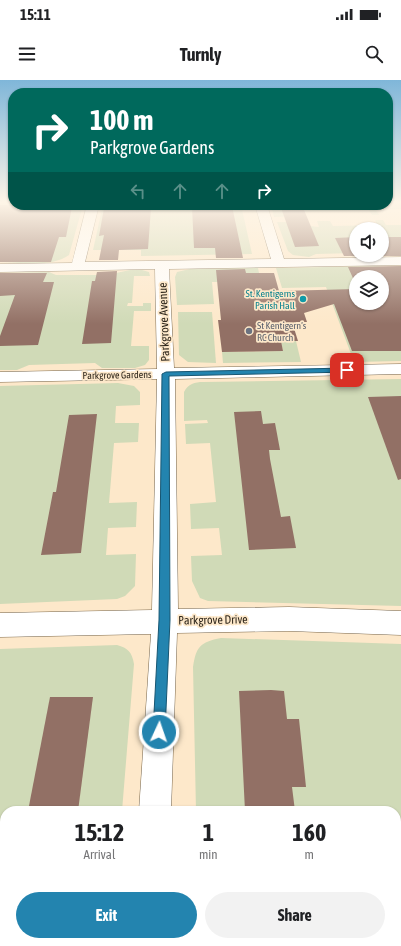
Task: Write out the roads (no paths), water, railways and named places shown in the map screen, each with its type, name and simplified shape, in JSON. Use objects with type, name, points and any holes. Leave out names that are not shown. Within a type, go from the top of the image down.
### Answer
[{"type":"street","points":[[78,266],[84,243]]},
{"type":"street","points":[[273,243],[279,264]]},
{"type":"street","points":[[0,268],[279,264],[401,260]]},
{"type":"street","name":"Parkgrove Avenue","points":[[155,806],[165,620],[166,374],[162,265]]},
{"type":"street","name":"Parkgrove Gardens","points":[[0,377],[401,369]]},
{"type":"street","name":"Parkgrove Drive","points":[[0,625],[165,620],[289,619],[401,623]]},
{"type":"place","name":"St. Kentigerns Parish Hall","points":[[303,299]]},
{"type":"place","name":"St Kentigern’s RC Church","points":[[249,331]]}]
